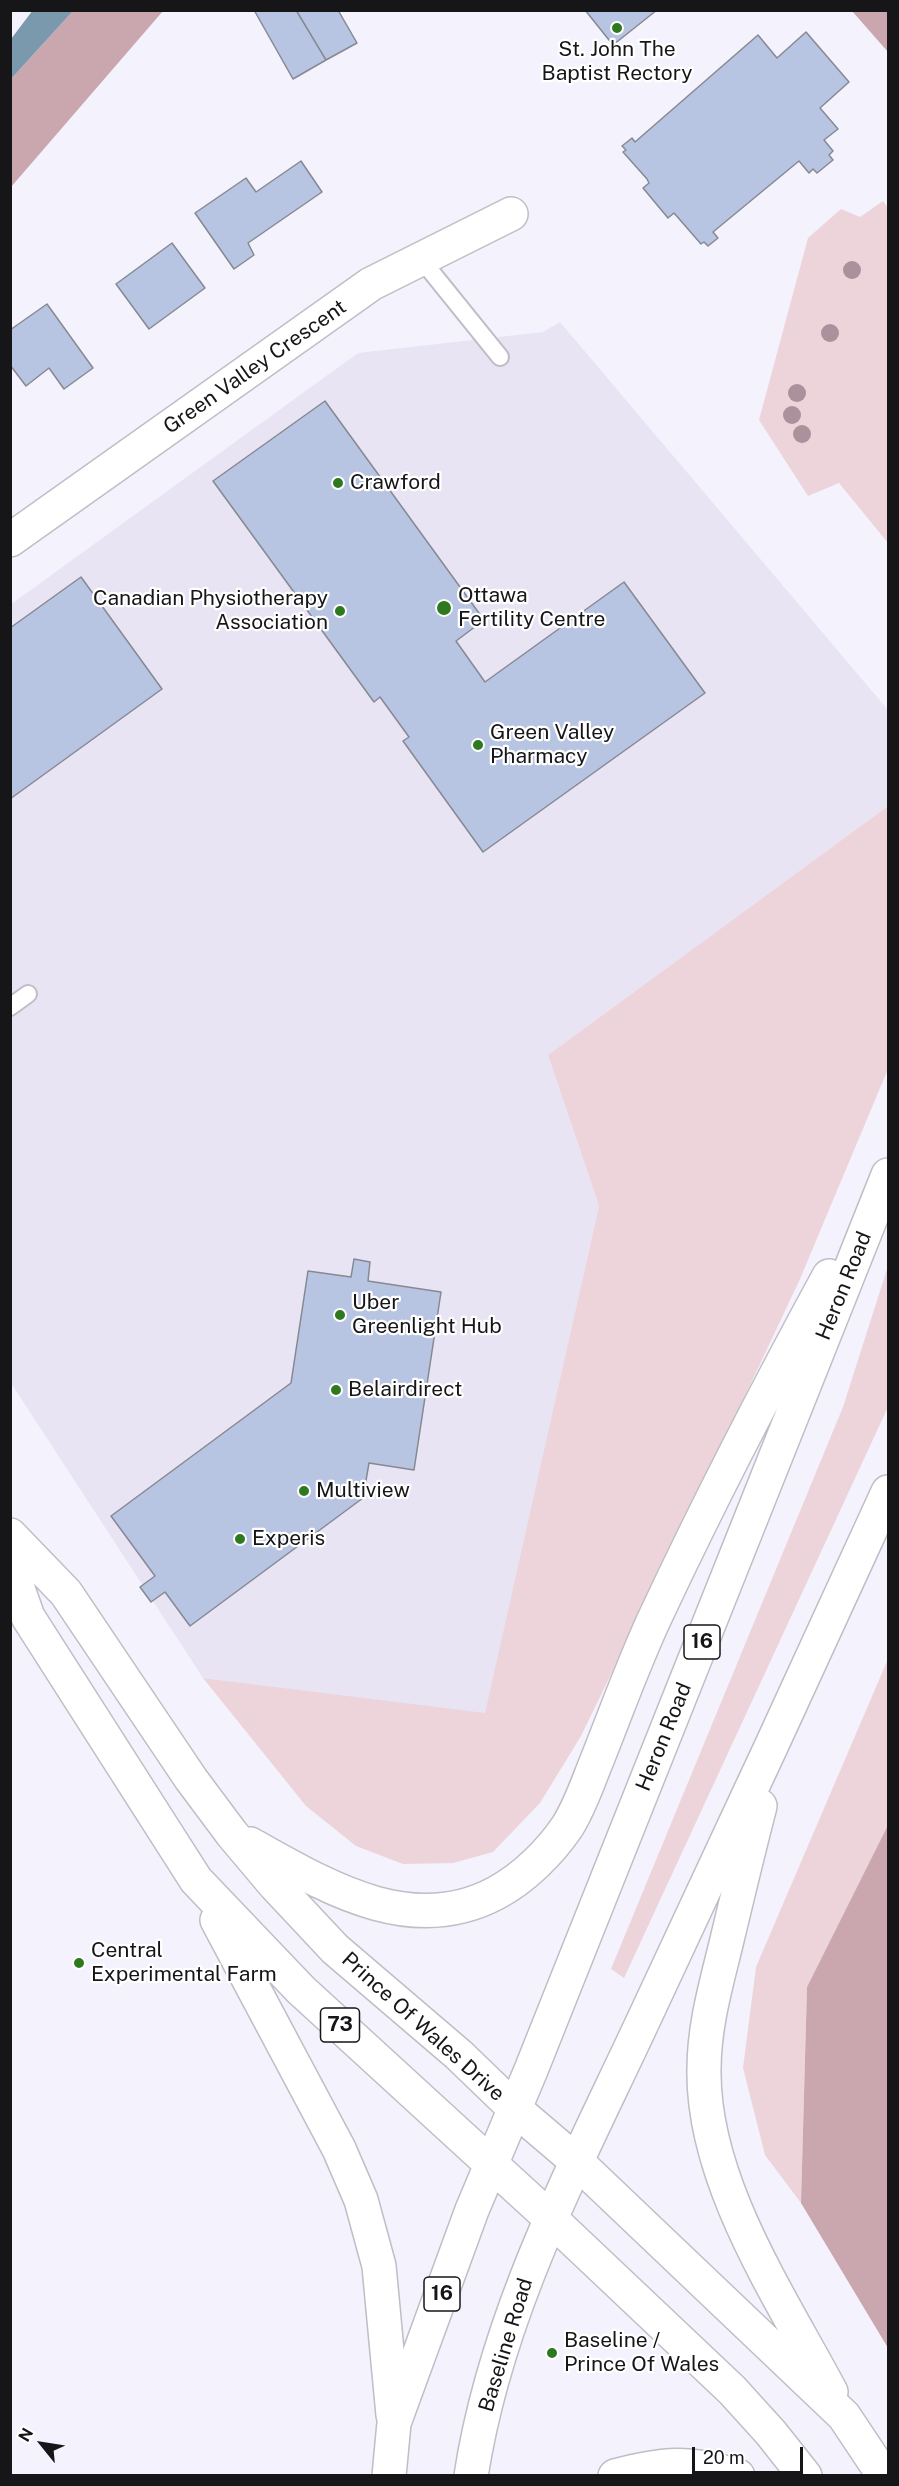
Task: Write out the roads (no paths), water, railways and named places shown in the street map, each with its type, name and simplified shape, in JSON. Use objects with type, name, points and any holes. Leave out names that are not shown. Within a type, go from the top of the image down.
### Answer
[{"type":"main road","name":"Green Valley Crescent","points":[[10,540],[372,284],[511,214]]},
{"type":"main road","points":[[232,1834],[303,1873],[352,1896],[416,1911],[466,1904],[496,1893],[522,1875],[548,1851],[568,1825],[584,1793],[662,1602],[782,1363],[888,1164]]},
{"type":"main road","name":"Heron Road","points":[[490,2165],[515,2109],[888,1175]]},
{"type":"main road","points":[[550,2218],[777,1735],[888,1492]]},
{"type":"main road","name":"Prince Of Wales Drive","points":[[10,1535],[66,1593],[191,1779],[232,1834],[275,1885],[335,1949],[459,2055],[515,2109],[576,2162],[844,2416],[884,2475]]},
{"type":"main road","name":"73","points":[[10,1566],[28,1617],[196,1880],[301,1990],[550,2218],[732,2390],[805,2475]]},
{"type":"main road","points":[[777,1735],[708,2022],[704,2070],[710,2134],[721,2173],[752,2243],[844,2416]]},
{"type":"main road","points":[[196,1880],[339,2150],[361,2200],[378,2266],[394,2423]]},
{"type":"main road","name":"16","points":[[389,2475],[394,2423],[490,2165]]},
{"type":"main road","name":"Baseline Road","points":[[471,2475],[475,2449],[501,2348],[550,2218]]},
{"type":"main road","points":[[615,2475],[675,2463],[738,2475]]},
{"type":"lane","points":[[421,259],[500,357]]},
{"type":"lane","points":[[10,1007],[28,994]]},
{"type":"water","points":[[33,10],[73,11],[11,79],[11,39]]},
{"type":"place","name":"St. John The Baptist Rectory","points":[[617,28]]},
{"type":"place","name":"Crawford","points":[[338,483]]},
{"type":"place","name":"Ottawa Fertility Centre","points":[[444,608]]},
{"type":"place","name":"Canadian Physiotherapy Association","points":[[340,611]]},
{"type":"place","name":"Green Valley Pharmacy","points":[[478,745]]},
{"type":"place","name":"Uber Greenlight Hub","points":[[340,1315]]},
{"type":"place","name":"Belairdirect","points":[[336,1390]]},
{"type":"place","name":"Multiview","points":[[304,1491]]},
{"type":"place","name":"Experis","points":[[240,1539]]},
{"type":"place","name":"Central Experimental Farm","points":[[79,1963]]},
{"type":"place","name":"Baseline / Prince Of Wales","points":[[552,2353]]}]
